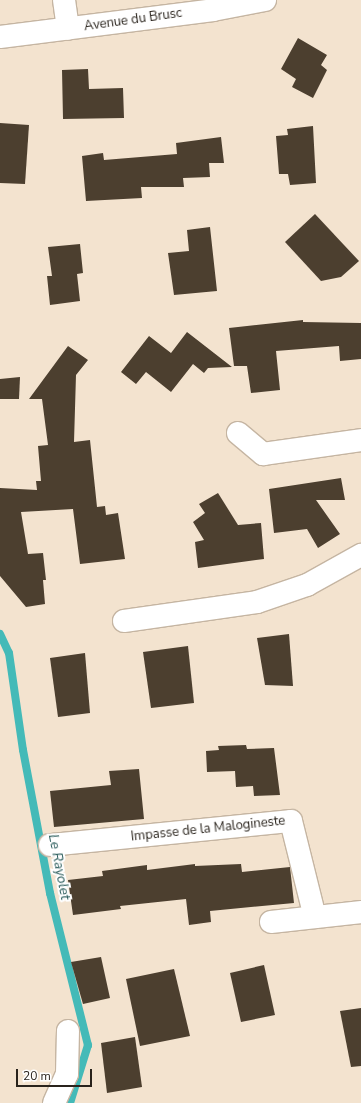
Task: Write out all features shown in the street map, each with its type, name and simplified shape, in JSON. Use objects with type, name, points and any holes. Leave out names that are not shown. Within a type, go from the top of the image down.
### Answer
[{"type":"street","points":[[64,0],[68,29]]},
{"type":"street","name":"Avenue du Brusc","points":[[0,37],[213,10],[265,0]]},
{"type":"street","points":[[238,433],[263,454],[361,440]]},
{"type":"street","points":[[124,621],[257,602],[307,585],[361,555]]},
{"type":"street","name":"Impasse de la Malogineste","points":[[50,845],[291,821],[315,917]]},
{"type":"street","points":[[271,922],[361,912]]},
{"type":"street","points":[[54,1103],[66,1074],[68,1031]]},
{"type":"building","points":[[298,38],[327,55],[321,65],[327,70],[313,98],[292,87],[296,79],[281,69]]},
{"type":"building","points":[[88,69],[89,89],[123,88],[124,118],[63,119],[62,70]]},
{"type":"building","points":[[0,123],[29,125],[25,184],[0,183]]},
{"type":"building","points":[[313,126],[316,183],[290,185],[288,174],[279,174],[276,136],[288,135],[287,129]]},
{"type":"building","points":[[221,137],[224,163],[209,163],[210,177],[183,178],[184,187],[141,187],[142,198],[86,201],[82,156],[103,153],[104,160],[177,154],[176,143]]},
{"type":"building","points":[[315,214],[359,261],[341,277],[321,281],[285,242]]},
{"type":"building","points":[[210,227],[217,291],[174,295],[168,253],[189,251],[187,230]]},
{"type":"building","points":[[80,244],[83,273],[77,274],[80,301],[50,305],[47,276],[52,276],[48,247]]},
{"type":"building","points":[[303,320],[303,322],[361,323],[361,359],[340,361],[339,346],[276,351],[280,390],[251,393],[247,366],[234,366],[229,328]]},
{"type":"building","points":[[187,332],[232,367],[208,368],[204,373],[193,364],[171,392],[146,372],[136,384],[121,372],[149,336],[171,353]]},
{"type":"building","points":[[68,346],[88,360],[76,375],[74,442],[90,440],[97,507],[105,506],[106,515],[118,513],[125,559],[80,564],[73,509],[21,512],[28,554],[43,553],[46,580],[43,580],[45,604],[26,607],[0,576],[0,488],[37,490],[36,481],[41,481],[38,446],[48,445],[42,399],[29,399]]},
{"type":"building","points":[[20,377],[19,399],[0,399],[0,379]]},
{"type":"building","points":[[341,478],[345,500],[316,500],[340,534],[318,548],[307,529],[274,533],[269,489]]},
{"type":"building","points":[[218,493],[238,525],[261,523],[264,559],[198,568],[195,542],[204,540],[193,522],[205,513],[199,504]]},
{"type":"building","points":[[289,634],[293,686],[265,685],[257,638]]},
{"type":"building","points":[[188,646],[194,703],[151,708],[143,652]]},
{"type":"building","points":[[85,653],[90,713],[58,717],[50,658]]},
{"type":"building","points":[[246,745],[247,749],[274,748],[280,795],[254,796],[253,786],[236,787],[235,771],[207,772],[206,751],[219,750],[218,746]]},
{"type":"building","points":[[139,769],[144,819],[54,827],[50,791],[111,785],[109,771]]},
{"type":"building","points":[[195,864],[195,866],[241,864],[242,872],[290,867],[294,903],[210,911],[211,922],[189,925],[186,899],[120,906],[121,909],[73,915],[68,880],[103,876],[102,871],[147,865],[147,870]]},
{"type":"building","points":[[101,957],[110,998],[83,1004],[71,962]]},
{"type":"building","points":[[264,965],[275,1015],[241,1022],[230,973]]},
{"type":"building","points":[[174,969],[190,1036],[140,1046],[126,979]]},
{"type":"building","points":[[361,1008],[361,1066],[351,1067],[340,1011]]},
{"type":"building","points":[[135,1037],[142,1087],[107,1093],[101,1043]]},
{"type":"waterway","name":"Le Rayolet","points":[[0,634],[9,653],[23,750],[50,893],[88,1045],[70,1103]]}]
